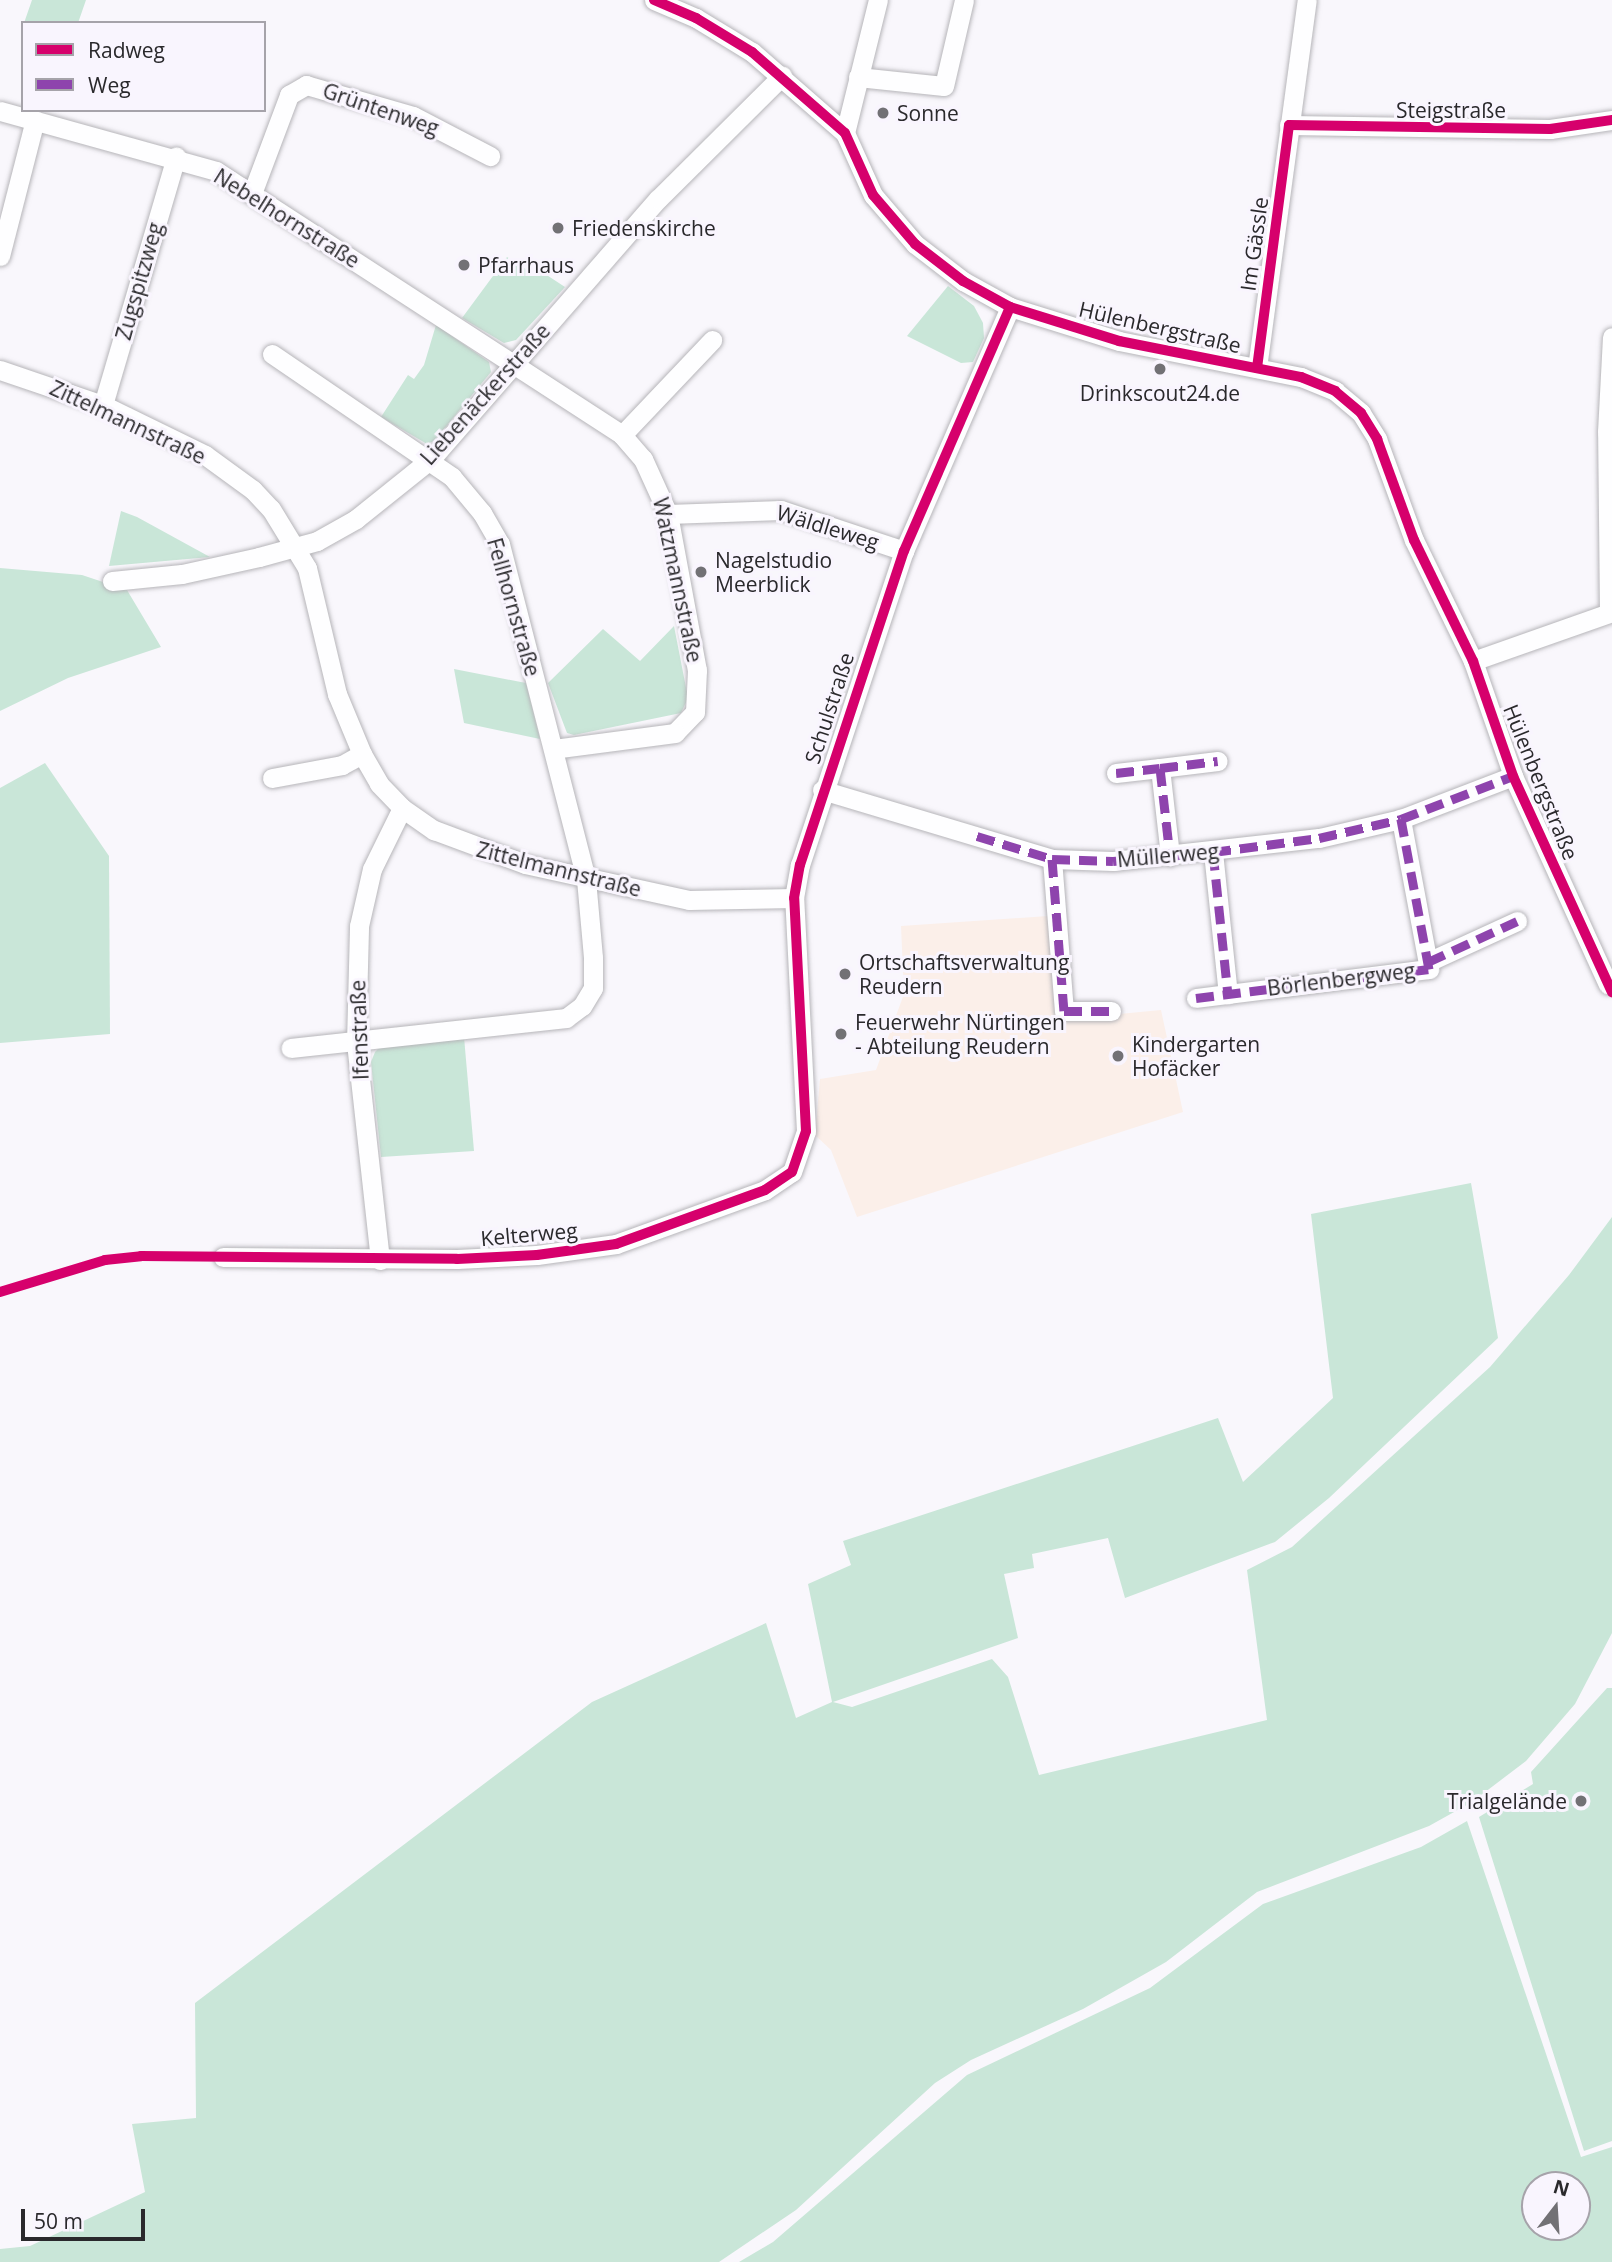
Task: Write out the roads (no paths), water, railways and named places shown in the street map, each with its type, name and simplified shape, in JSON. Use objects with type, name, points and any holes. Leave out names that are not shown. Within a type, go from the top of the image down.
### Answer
[{"type":"street","name":"Hülenbergstraße","points":[[654,0],[725,36],[782,76],[845,133],[873,195],[892,219],[963,281],[1010,307],[1119,341],[1301,377],[1335,391],[1361,413],[1377,439],[1414,540],[1473,661],[1513,776],[1608,984]]},
{"type":"street","points":[[845,133],[878,0]]},
{"type":"street","points":[[858,77],[944,86],[964,0]]},
{"type":"street","name":"Im Gässle","points":[[1257,368],[1307,0]]},
{"type":"street","name":"Liebenäckerstraße","points":[[112,581],[209,569],[295,548],[356,519],[430,459],[658,199],[782,76]]},
{"type":"street","name":"Grüntenweg","points":[[253,191],[289,95],[306,85],[413,116],[490,156]]},
{"type":"street","name":"Nebelhornstraße","points":[[0,111],[176,157],[216,171],[253,191],[511,364]]},
{"type":"street","points":[[0,256],[35,120]]},
{"type":"street","name":"Steigstraße","points":[[1289,125],[1550,129],[1612,120]]},
{"type":"street","name":"Zugspitzweg","points":[[103,405],[176,157]]},
{"type":"street","name":"Schulstraße","points":[[804,1144],[794,898],[821,790],[904,551],[1010,307]]},
{"type":"street","points":[[1473,661],[1610,612],[1609,431],[1612,337]]},
{"type":"street","points":[[622,435],[676,383],[712,340]]},
{"type":"street","name":"Fellhornstraße","points":[[272,354],[430,459],[482,513],[500,544],[586,879],[593,988],[582,1006],[566,1018],[291,1048]]},
{"type":"street","name":"Watzmannstraße","points":[[511,364],[622,435],[643,459],[668,514],[697,670],[695,712],[676,733],[554,750]]},
{"type":"street","name":"Zittelmannstraße","points":[[0,370],[103,405],[205,455],[253,489],[307,568],[337,694],[362,754],[379,784],[402,808],[434,830],[475,848],[586,879],[689,900],[794,898]]},
{"type":"street","name":"Wäldleweg","points":[[668,514],[781,510],[904,551]]},
{"type":"street","points":[[272,778],[341,765],[362,754]]},
{"type":"street","points":[[1116,773],[1217,761]]},
{"type":"street","points":[[1160,768],[1170,856]]},
{"type":"street","name":"Müllerweg","points":[[821,790],[1052,859],[1113,861],[1213,852],[1319,838],[1401,819],[1513,776]]},
{"type":"street","name":"Ifenstraße","points":[[380,1260],[356,1043],[364,894],[402,808]]},
{"type":"street","name":"Börlenbergweg","points":[[1196,998],[1429,969],[1401,819]]},
{"type":"street","points":[[1213,852],[1228,993]]},
{"type":"street","points":[[1052,859],[1064,1011],[1111,1011]]},
{"type":"street","points":[[1428,962],[1517,921]]},
{"type":"street","name":"Kelterweg","points":[[223,1256],[380,1260],[537,1255],[616,1244],[778,1184],[792,1172],[804,1144]]},
{"type":"place","name":"Sonne","points":[[883,113]]},
{"type":"place","name":"Friedenskirche","points":[[558,228]]},
{"type":"place","name":"Pfarrhaus","points":[[464,265]]},
{"type":"place","name":"Drinkscout24.de","points":[[1160,369]]},
{"type":"place","name":"Nagelstudio Meerblick","points":[[701,572]]},
{"type":"place","name":"Ortschaftsverwaltung Reudern","points":[[845,974]]},
{"type":"place","name":"Feuerwehr Nürtingen - Abteilung Reudern","points":[[841,1034]]},
{"type":"place","name":"Kindergarten Hofäcker","points":[[1118,1056]]},
{"type":"place","name":"Trialgelände","points":[[1581,1801]]}]
